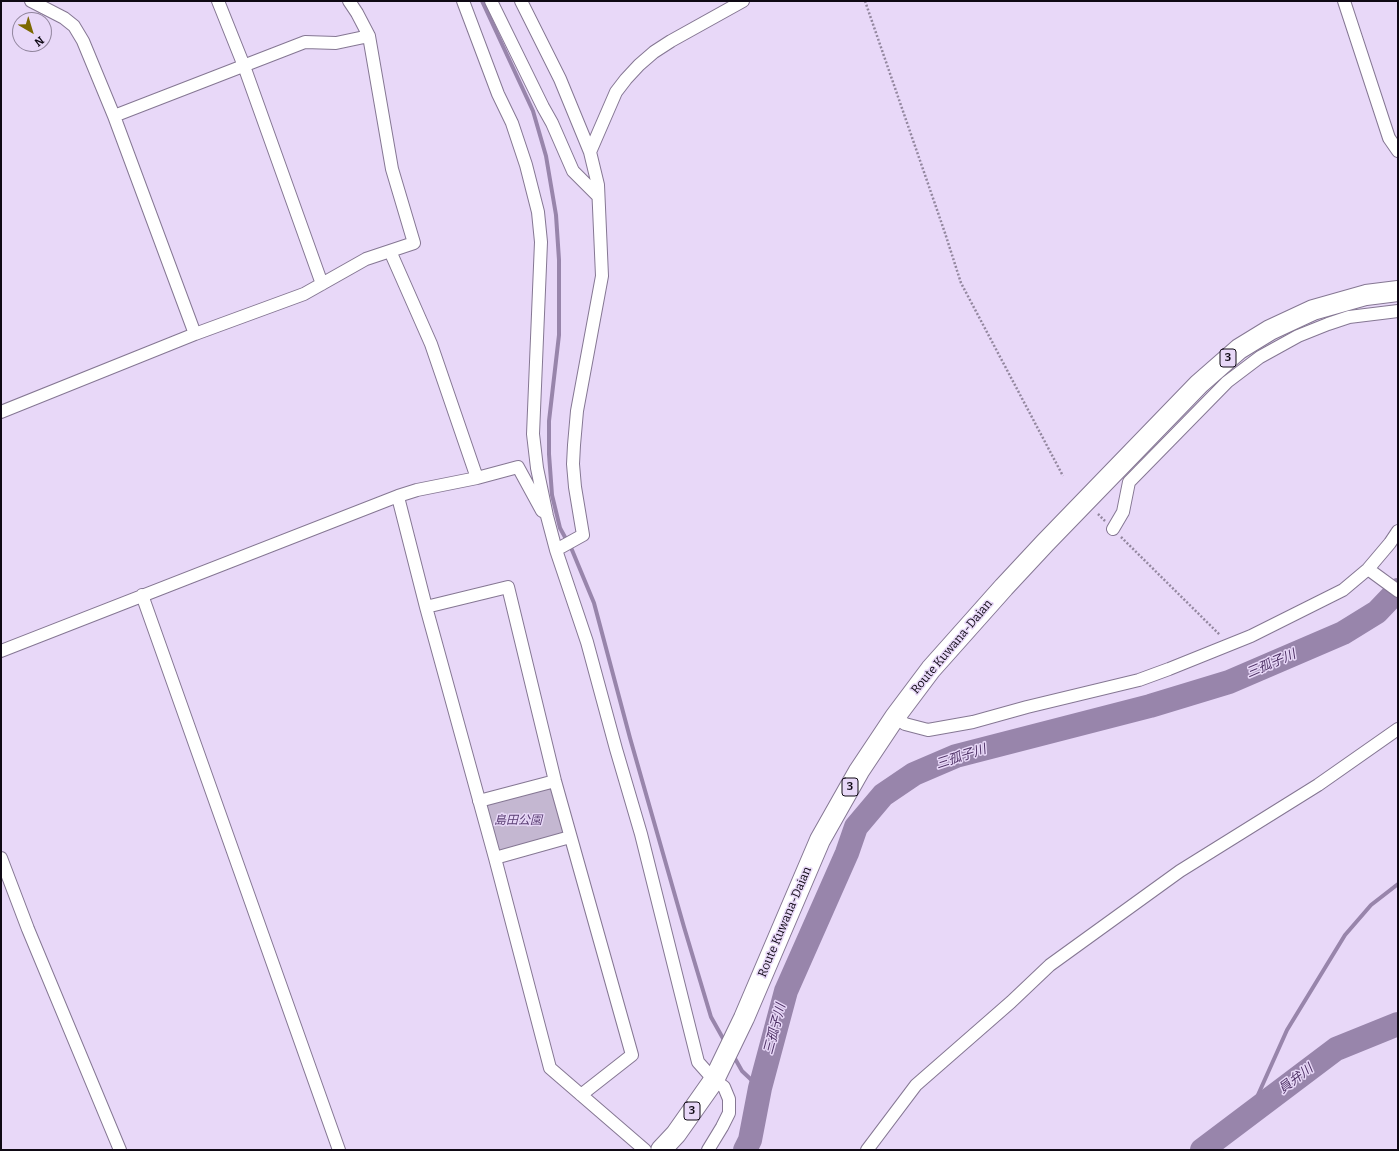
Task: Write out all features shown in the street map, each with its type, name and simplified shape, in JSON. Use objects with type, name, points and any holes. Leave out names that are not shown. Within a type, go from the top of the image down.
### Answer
[{"type":"main road","name":"Route Kuwana-Daian","points":[[660,1150],[676,1134],[716,1074],[744,1018],[820,840],[859,771],[895,717],[931,669],[1004,587],[1199,384],[1238,349],[1270,330],[1313,310],[1366,295],[1398,291]]},
{"type":"street","points":[[31,1],[64,18],[74,26],[83,41],[114,116],[195,334]]},
{"type":"street","points":[[218,1],[244,66],[322,284]]},
{"type":"street","points":[[1,412],[195,334],[304,294],[366,259],[414,243],[392,170],[369,36],[349,1]]},
{"type":"street","points":[[464,1],[498,94],[514,130],[526,165],[538,212],[541,250],[533,434],[537,468],[549,524]]},
{"type":"street","points":[[491,1],[552,123],[574,171],[598,196]]},
{"type":"street","points":[[496,1],[511,43]]},
{"type":"street","points":[[521,1],[560,79],[590,152],[598,186],[602,276],[577,411],[573,464],[582,535],[559,549]]},
{"type":"street","points":[[590,152],[616,92],[639,65],[654,52],[671,41],[743,1]]},
{"type":"street","points":[[1344,1],[1389,138],[1398,151]]},
{"type":"street","points":[[114,116],[305,42],[336,43],[369,36]]},
{"type":"street","points":[[390,251],[431,344],[477,478]]},
{"type":"street","points":[[1113,529],[1123,512],[1129,482],[1227,382],[1260,357],[1298,336],[1349,317],[1398,310]]},
{"type":"street","points":[[1,651],[398,496],[417,490],[477,478],[518,467],[549,524],[559,549],[641,834],[698,1062],[716,1074],[730,1099],[729,1113],[708,1150]]},
{"type":"street","points":[[399,501],[550,1068],[645,1150]]},
{"type":"street","points":[[895,717],[905,724],[928,730],[973,722],[1027,707],[1139,680],[1169,670],[1251,636],[1343,590],[1371,571],[1398,531]]},
{"type":"street","points":[[1371,571],[1398,591]]},
{"type":"street","points":[[426,607],[508,587],[554,781],[632,1055],[581,1094]]},
{"type":"street","points":[[142,595],[339,1150]]},
{"type":"street","points":[[867,1150],[916,1085],[1011,1002],[1050,965],[1180,871],[1318,785],[1398,729]]},
{"type":"street","points":[[479,801],[554,781]]},
{"type":"street","points":[[495,858],[570,837]]},
{"type":"street","points":[[1,858],[31,937],[120,1150]]},
{"type":"path","points":[[865,1],[961,283],[1063,476]]},
{"type":"path","points":[[1113,529],[1229,644]]},
{"type":"green space","name":"島田公園","points":[[553,786],[566,834],[497,854],[483,803]]},
{"type":"waterway","points":[[482,1],[533,111],[546,156],[556,215],[559,260],[559,335],[549,421],[549,454],[552,495],[560,528],[572,550],[594,603],[630,738],[684,927],[711,1017],[725,1042]]},
{"type":"waterway","name":"三孤子川","points":[[745,1150],[750,1140],[760,1088],[786,991],[847,853],[856,827],[883,795],[914,774],[956,756],[1150,706],[1229,682],[1343,633],[1377,612],[1398,590]]},
{"type":"waterway","points":[[1249,1115],[1287,1030],[1345,935],[1371,905],[1398,884]]},
{"type":"waterway","name":"員弁川","points":[[1202,1150],[1336,1049],[1398,1024]]},
{"type":"waterway","points":[[733,1055],[742,1071],[760,1088]]}]
